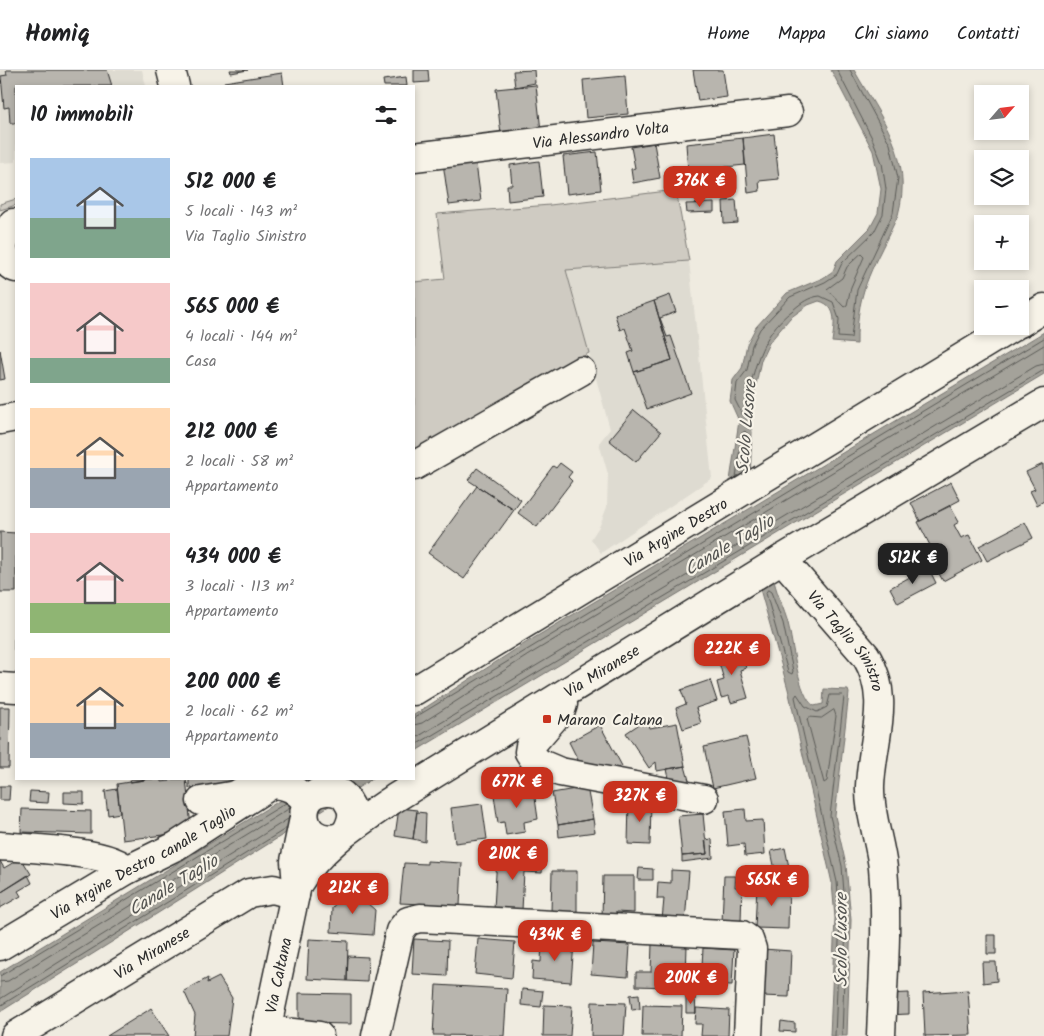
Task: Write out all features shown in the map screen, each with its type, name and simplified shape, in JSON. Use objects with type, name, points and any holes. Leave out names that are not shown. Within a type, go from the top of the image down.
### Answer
[{"type":"street","points":[[171,70],[175,85]]},
{"type":"street","name":"Via Alessandro Volta","points":[[415,157],[788,112]]},
{"type":"street","points":[[15,225],[13,223],[6,232],[2,250],[10,266],[15,268]]},
{"type":"street","points":[[1029,317],[1044,308]]},
{"type":"street","name":"Via Argine Destro","points":[[415,690],[999,335]]},
{"type":"street","points":[[415,466],[581,370]]},
{"type":"street","points":[[782,559],[1044,403]]},
{"type":"street","points":[[0,420],[15,417]]},
{"type":"street","name":"Via Miranese","points":[[342,834],[395,798],[782,559]]},
{"type":"street","name":"Via Taglio Sinistro","points":[[782,559],[866,656],[876,672],[879,686],[880,705],[870,787],[882,866],[886,917],[880,1036]]},
{"type":"street","points":[[0,687],[15,688]]},
{"type":"street","points":[[560,697],[563,704],[561,710],[530,746],[529,752],[532,758],[560,772],[704,799]]},
{"type":"street","name":"Via Argine Destro canale Taglio","points":[[1,943],[127,870],[176,846],[272,784],[297,805]]},
{"type":"street","points":[[201,801],[236,795],[297,805],[324,791],[383,800],[395,798]]},
{"type":"street","points":[[297,805],[322,838],[342,834],[352,822],[353,812],[345,794]]},
{"type":"street","name":"Via Caltana","points":[[266,1033],[296,890],[297,805]]},
{"type":"street","name":"Via Caltana","points":[[296,890],[308,868],[342,834]]},
{"type":"street","points":[[0,846],[53,850],[101,858],[123,864],[127,870]]},
{"type":"street","name":"Via Miranese","points":[[15,1036],[249,893],[273,889],[296,890]]},
{"type":"street","points":[[376,1036],[400,931],[408,921],[420,918],[742,935],[748,940],[752,949],[748,1036]]},
{"type":"street","points":[[266,1033],[319,1036]]},
{"type":"shaded area","points":[[0,70],[142,70],[146,85],[15,85],[15,162],[0,163]]},
{"type":"shaded area","points":[[676,190],[689,261],[566,270],[589,353],[415,449],[415,282],[445,279],[437,214],[550,205]]},
{"type":"shaded area","points":[[15,199],[15,205],[0,210],[0,204]]},
{"type":"shaded area","points":[[689,261],[712,478],[601,553],[591,539],[600,525],[607,507],[608,474],[599,443],[610,429],[566,270]]},
{"type":"water","name":"Scolo Lusore","points":[[831,70],[854,70],[892,139],[902,175],[902,194],[898,215],[875,262],[864,291],[860,307],[857,344],[832,342],[834,318],[830,307],[819,301],[808,305],[790,318],[769,343],[761,360],[749,419],[752,432],[750,481],[729,487],[739,421],[730,401],[733,380],[742,368],[747,344],[756,327],[787,293],[823,278],[833,271],[837,261],[870,228],[878,213],[881,189],[873,151]]},
{"type":"water","name":"Canale Taglio","points":[[1044,332],[1044,374],[415,751],[415,714],[524,644]]},
{"type":"water","name":"Scolo Lusore","points":[[774,581],[788,623],[800,681],[808,700],[814,706],[823,704],[824,689],[848,690],[849,693],[835,816],[846,865],[851,920],[847,1036],[830,1036],[835,918],[832,883],[788,689],[760,589]]},
{"type":"water","name":"Canale Taglio","points":[[313,780],[370,780],[0,1012],[0,972]]},
{"type":"building","points":[[6,70],[107,70],[112,85],[15,85],[15,123],[10,123],[9,107],[4,108],[1,76],[7,75]]},
{"type":"building","points":[[230,70],[248,70],[231,73]]},
{"type":"building","points":[[414,70],[428,70],[429,82],[414,83]]},
{"type":"building","points":[[534,70],[535,83],[515,87],[513,71]]},
{"type":"building","points":[[693,70],[723,70],[727,97],[698,101]]},
{"type":"building","points":[[282,73],[284,85],[225,85],[224,82]]},
{"type":"building","points":[[625,76],[628,114],[586,118],[583,80]]},
{"type":"building","points":[[406,77],[407,85],[384,85],[383,80]]},
{"type":"building","points":[[536,85],[541,131],[501,135],[496,89]]},
{"type":"building","points":[[774,134],[779,179],[759,181],[760,191],[748,193],[743,138]]},
{"type":"building","points":[[743,138],[745,165],[688,171],[686,144]]},
{"type":"building","points":[[654,143],[660,178],[633,183],[631,169],[635,168],[631,147]]},
{"type":"building","points":[[597,152],[601,190],[567,194],[563,156]]},
{"type":"building","points":[[465,160],[466,165],[476,164],[481,201],[449,205],[443,163]]},
{"type":"building","points":[[539,161],[543,197],[508,201],[507,185],[512,185],[510,165]]},
{"type":"building","points":[[736,200],[738,223],[724,224],[723,201]]},
{"type":"building","points":[[714,203],[714,212],[687,213],[686,204]]},
{"type":"building","points":[[670,295],[676,312],[660,318],[667,337],[671,336],[691,393],[647,409],[634,372],[672,360],[654,301]]},
{"type":"building","points":[[654,301],[672,360],[634,372],[628,353],[633,351],[625,328],[620,330],[615,315]]},
{"type":"building","points":[[0,350],[5,379],[0,380]]},
{"type":"building","points":[[634,410],[661,432],[636,462],[609,440]]},
{"type":"building","points":[[560,463],[572,472],[568,477],[572,481],[537,527],[518,513],[553,466],[556,468]]},
{"type":"building","points":[[1043,464],[1044,501],[1037,505],[1030,491],[1035,489],[1026,472]]},
{"type":"building","points":[[477,468],[521,500],[514,510],[468,480]]},
{"type":"building","points":[[951,482],[960,500],[920,521],[911,503]]},
{"type":"building","points":[[477,486],[514,510],[464,579],[428,553]]},
{"type":"building","points":[[950,506],[959,522],[954,525],[961,538],[969,535],[982,560],[943,581],[931,559],[936,557],[918,522]]},
{"type":"building","points":[[1025,522],[1033,538],[987,561],[979,546]]},
{"type":"building","points":[[0,532],[15,533],[15,592],[0,592]]},
{"type":"building","points":[[928,567],[936,583],[898,603],[890,588]]},
{"type":"building","points":[[734,647],[736,657],[743,656],[746,668],[740,670],[748,698],[731,703],[729,696],[721,698],[717,682],[724,680],[716,652]]},
{"type":"building","points":[[710,680],[717,701],[696,708],[701,723],[683,729],[676,708],[686,704],[681,690]]},
{"type":"building","points":[[0,707],[10,707],[9,768],[0,768]]},
{"type":"building","points":[[647,719],[650,728],[677,723],[685,766],[657,771],[656,762],[649,768],[626,733]]},
{"type":"building","points":[[600,725],[622,766],[607,774],[582,768],[569,742]]},
{"type":"building","points":[[746,737],[756,778],[713,788],[704,747]]},
{"type":"building","points":[[685,766],[690,784],[671,788],[667,769]]},
{"type":"building","points":[[142,780],[161,780],[161,782],[186,780],[191,827],[180,833],[123,840],[117,784]]},
{"type":"building","points":[[189,780],[234,780],[234,786],[189,788]]},
{"type":"building","points":[[533,784],[538,819],[524,822],[525,832],[506,835],[504,822],[498,823],[494,795],[516,792],[515,787]]},
{"type":"building","points":[[0,786],[10,786],[9,800],[0,800]]},
{"type":"building","points":[[587,787],[593,819],[558,825],[552,793]]},
{"type":"building","points":[[117,789],[120,813],[108,815],[105,791]]},
{"type":"building","points":[[30,791],[49,792],[48,803],[29,802]]},
{"type":"building","points":[[64,792],[84,792],[84,804],[64,803]]},
{"type":"building","points":[[629,801],[651,801],[650,845],[628,844]]},
{"type":"building","points":[[482,804],[487,839],[455,843],[451,808]]},
{"type":"building","points":[[399,808],[417,810],[413,839],[395,836]]},
{"type":"building","points":[[22,809],[91,811],[91,834],[21,832]]},
{"type":"building","points":[[745,809],[746,821],[763,820],[765,854],[745,856],[744,844],[728,846],[725,811]]},
{"type":"building","points":[[417,812],[426,813],[425,842],[413,839]]},
{"type":"building","points":[[703,814],[707,854],[682,856],[678,816]]},
{"type":"building","points":[[593,819],[595,832],[559,837],[558,825]]},
{"type":"building","points":[[712,839],[713,858],[682,862],[682,856],[707,854],[705,840]]},
{"type":"building","points":[[785,848],[790,872],[776,875],[771,851]]},
{"type":"building","points":[[497,856],[543,859],[542,873],[524,872],[522,910],[494,909]]},
{"type":"building","points":[[21,858],[31,874],[0,893],[0,861],[4,868]]},
{"type":"building","points":[[427,861],[462,863],[460,906],[400,903],[404,863],[427,864]]},
{"type":"building","points":[[639,868],[653,869],[653,880],[638,880]]},
{"type":"building","points":[[671,870],[689,871],[685,922],[662,920],[664,899],[657,899],[658,882],[671,883]]},
{"type":"building","points":[[552,871],[577,871],[577,913],[551,913]]},
{"type":"building","points":[[28,875],[32,883],[18,891],[21,896],[0,908],[0,893]]},
{"type":"building","points":[[603,876],[634,876],[634,913],[616,912],[616,917],[602,917]]},
{"type":"building","points":[[724,876],[736,876],[735,887],[742,887],[741,922],[722,922]]},
{"type":"building","points":[[757,885],[789,886],[788,929],[755,928]]},
{"type":"building","points":[[349,887],[375,910],[373,935],[331,932],[332,908]]},
{"type":"building","points":[[987,935],[996,935],[996,954],[987,954]]},
{"type":"building","points":[[309,939],[348,941],[347,981],[307,979]]},
{"type":"building","points":[[414,939],[448,941],[447,976],[412,974]]},
{"type":"building","points":[[478,939],[515,942],[512,978],[475,974]]},
{"type":"building","points":[[542,941],[574,943],[571,982],[532,979],[533,961],[541,962]]},
{"type":"building","points":[[593,943],[630,945],[628,977],[591,974]]},
{"type":"building","points":[[652,944],[687,945],[686,979],[667,979],[667,987],[636,986],[636,972],[651,972]]},
{"type":"building","points":[[703,948],[734,950],[732,985],[701,984]]},
{"type":"building","points":[[763,949],[791,951],[789,997],[761,996]]},
{"type":"building","points":[[348,956],[368,957],[367,982],[347,981]]},
{"type":"building","points":[[982,962],[996,962],[997,981],[983,983]]},
{"type":"building","points":[[219,977],[232,998],[227,1036],[193,1036],[195,1015],[184,991],[208,978],[207,983]]},
{"type":"building","points":[[436,985],[507,989],[504,1036],[433,1035]]},
{"type":"building","points":[[522,989],[543,991],[541,1007],[521,1005]]},
{"type":"building","points":[[968,990],[971,1035],[925,1036],[923,993]]},
{"type":"building","points":[[299,993],[351,994],[351,1024],[299,1023]]},
{"type":"building","points":[[909,993],[909,1014],[884,1015],[886,994]]},
{"type":"building","points":[[639,994],[640,1009],[632,1010],[630,995]]},
{"type":"building","points":[[686,997],[695,997],[696,1013],[686,1013]]},
{"type":"building","points":[[592,1002],[626,1003],[624,1036],[591,1036]]},
{"type":"building","points":[[544,1005],[572,1006],[570,1036],[543,1036]]},
{"type":"building","points":[[643,1005],[682,1006],[681,1036],[642,1036]]},
{"type":"building","points":[[151,1008],[169,1036],[107,1036],[147,1011]]},
{"type":"building","points":[[696,1008],[729,1010],[728,1036],[701,1036],[702,1024],[695,1024]]},
{"type":"building","points":[[781,1021],[795,1023],[795,1032],[780,1031]]},
{"type":"place","name":"Marano Caltana","points":[[547,719]]}]
